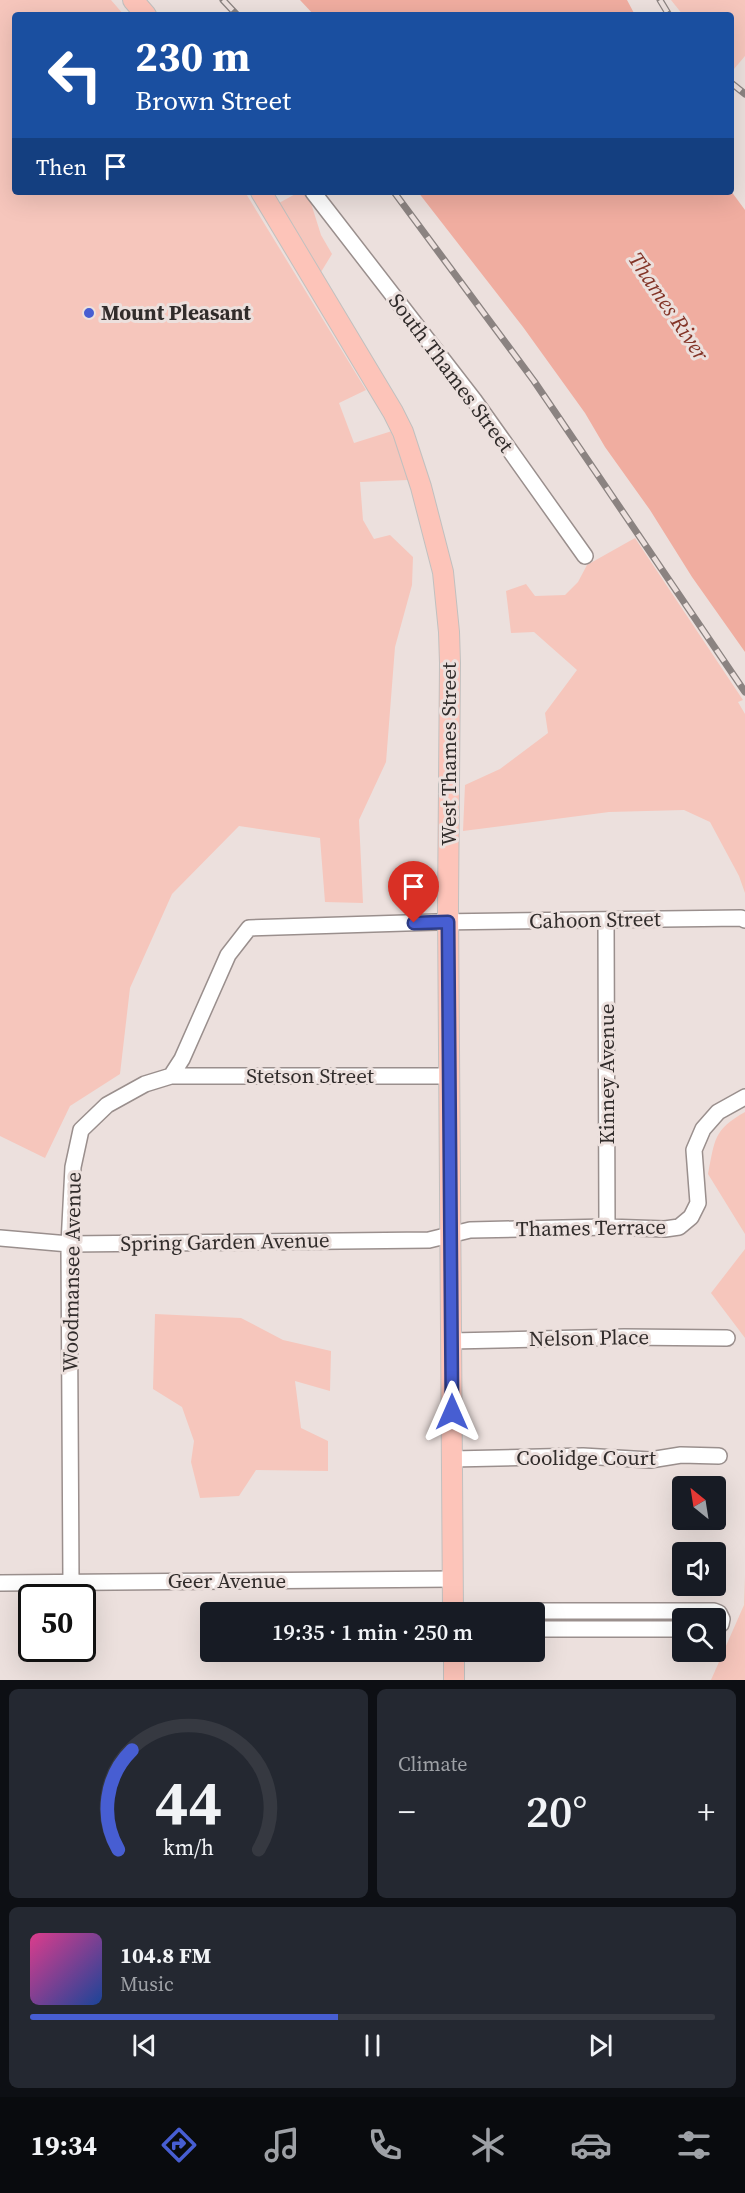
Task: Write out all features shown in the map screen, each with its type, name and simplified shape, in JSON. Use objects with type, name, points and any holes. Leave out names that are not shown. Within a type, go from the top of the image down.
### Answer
[{"type":"main road","points":[[133,0],[143,12]]},
{"type":"main road","name":"West Thames Street","points":[[263,195],[400,426],[421,487],[443,572],[449,632],[448,922],[453,1602]]},
{"type":"main road","points":[[454,1662],[454,1680]]},
{"type":"street","name":"South Thames Street","points":[[315,195],[474,400],[585,556]]},
{"type":"street","name":"Cahoon Street","points":[[171,1076],[182,1059],[228,955],[249,928],[448,922],[743,919]]},
{"type":"street","name":"Kinney Avenue","points":[[606,920],[607,1227]]},
{"type":"street","name":"Stetson Street","points":[[171,1076],[449,1076]]},
{"type":"street","name":"Woodmansee Avenue","points":[[71,1582],[69,1244],[72,1167],[81,1130],[107,1105],[145,1084],[171,1076]]},
{"type":"street","name":"Thames Terrace","points":[[450,1236],[470,1230],[679,1227],[691,1217],[698,1203],[694,1150],[703,1128],[718,1112],[745,1097]]},
{"type":"street","name":"Spring Garden Avenue","points":[[0,1238],[69,1244],[429,1240],[450,1236]]},
{"type":"street","name":"Nelson Place","points":[[451,1341],[624,1337],[727,1338]]},
{"type":"street","name":"Coolidge Court","points":[[452,1459],[583,1456],[650,1460],[681,1455],[719,1456]]},
{"type":"street","name":"Geer Avenue","points":[[0,1583],[453,1579]]},
{"type":"street","points":[[545,1612],[672,1611]]},
{"type":"street","points":[[545,1629],[672,1629]]},
{"type":"shaded area","points":[[0,0],[111,0],[121,12],[12,12],[12,195],[247,195],[366,390],[339,403],[354,443],[392,431],[408,480],[360,482],[363,520],[374,539],[390,535],[413,557],[412,585],[395,647],[386,762],[359,820],[363,903],[325,902],[320,838],[239,826],[172,894],[130,988],[120,1074],[70,1106],[45,1158],[0,1136]]},
{"type":"shaded area","points":[[671,0],[745,0],[745,56],[734,69],[734,12],[681,12]]},
{"type":"shaded area","points":[[294,195],[306,195],[310,200],[321,235],[332,254],[321,272],[279,203]]},
{"type":"shaded area","points":[[635,538],[743,700],[738,702],[745,714],[745,893],[739,876],[710,822],[684,810],[609,812],[463,831],[465,785],[500,769],[548,733],[545,713],[577,670],[534,632],[511,633],[506,591],[526,584],[535,596],[565,595],[578,582],[587,565]]},
{"type":"shaded area","points":[[745,1112],[745,1234],[708,1174],[717,1137],[727,1124]]},
{"type":"shaded area","points":[[745,1249],[745,1338],[711,1293]]},
{"type":"shaded area","points":[[155,1314],[241,1318],[283,1340],[331,1351],[330,1391],[295,1381],[301,1428],[328,1441],[328,1471],[256,1470],[239,1496],[200,1498],[191,1462],[194,1441],[182,1407],[153,1389]]},
{"type":"shaded area","points":[[745,1575],[745,1680],[711,1680],[719,1662],[726,1662],[726,1646],[744,1605]]},
{"type":"water","points":[[300,0],[627,0],[633,12],[311,12]]},
{"type":"water","name":"Thames River","points":[[420,195],[734,195],[745,210],[745,652],[692,577],[650,510],[605,447],[585,413],[523,327]]},
{"type":"railway","points":[[223,0],[234,12]]},
{"type":"railway","points":[[660,0],[667,12]]},
{"type":"railway","points":[[734,85],[745,94]]},
{"type":"railway","points":[[396,195],[534,381],[745,692]]},
{"type":"place","name":"Mount Pleasant","points":[[89,313]]},
{"type":"route","points":[[414,923],[448,922],[452,1412]]}]
